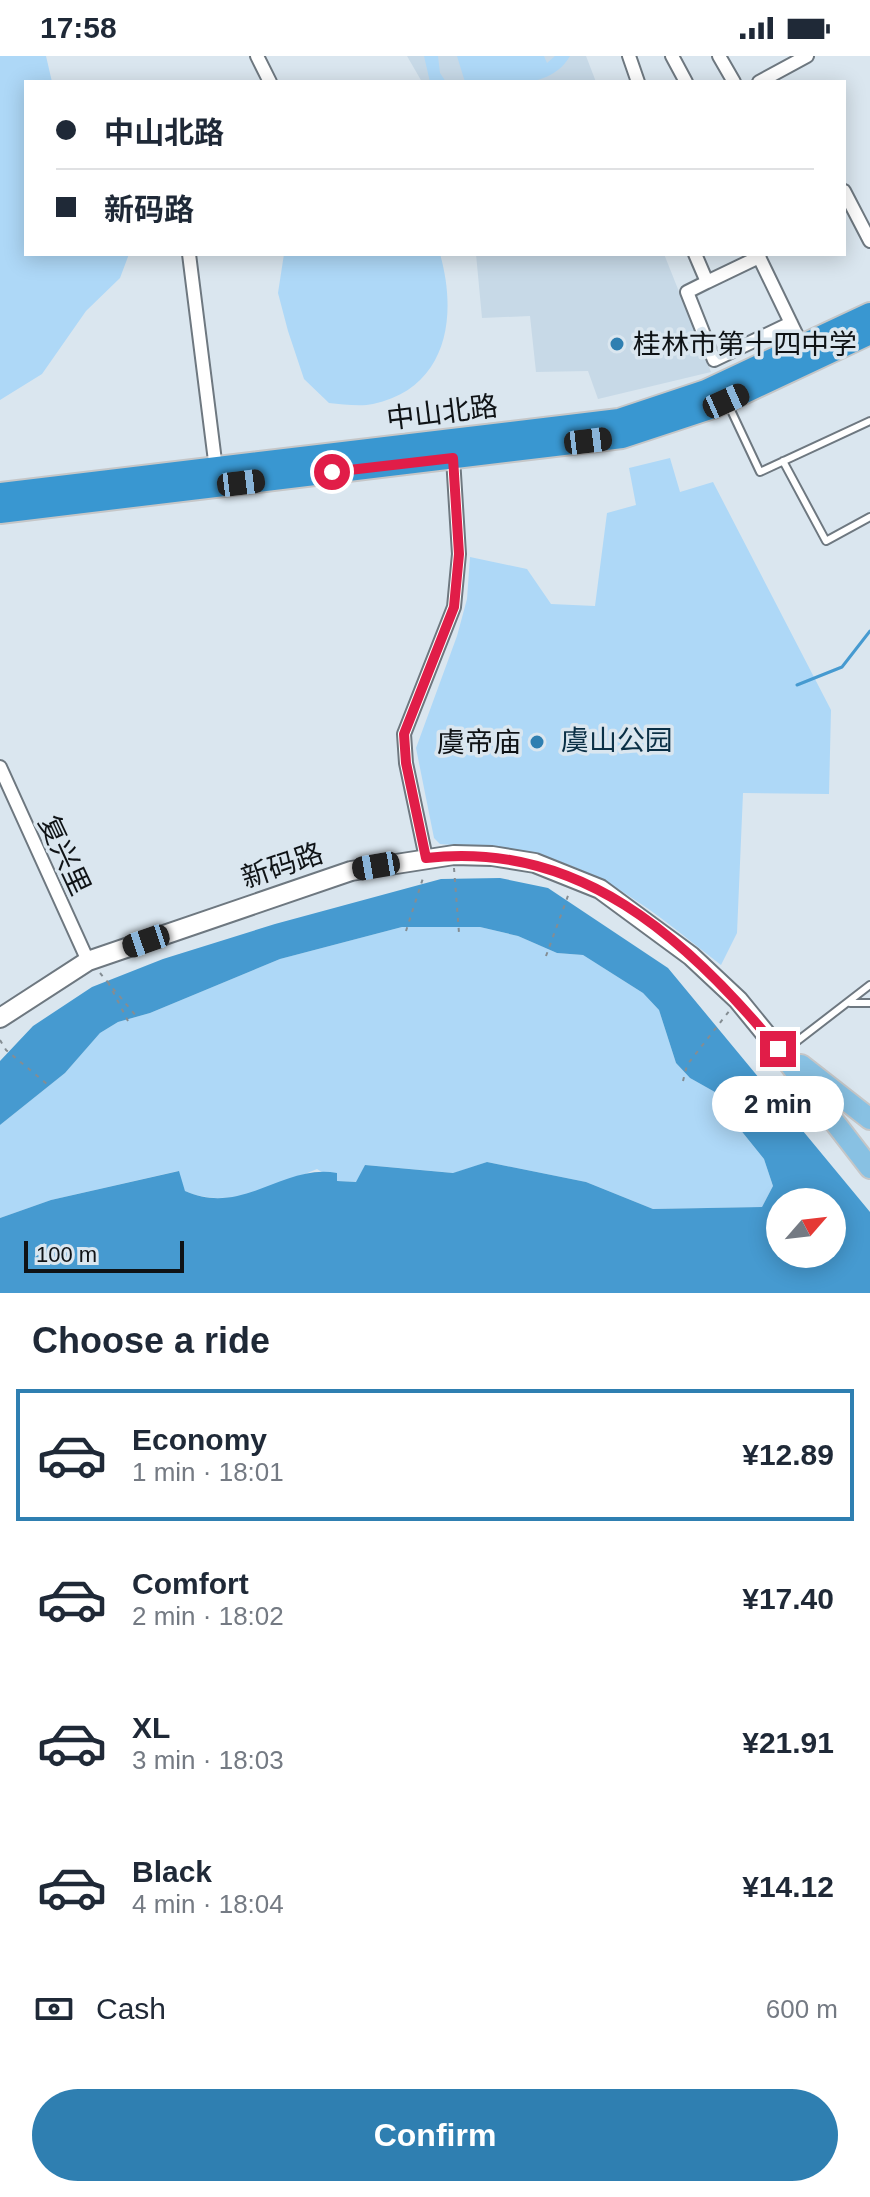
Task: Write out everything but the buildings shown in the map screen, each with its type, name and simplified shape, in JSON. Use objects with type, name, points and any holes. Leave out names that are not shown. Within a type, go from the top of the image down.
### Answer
[{"type":"highway","name":"中山北路","points":[[0,494],[619,420],[683,400],[870,314]]},
{"type":"highway","name":"中山北路","points":[[0,512],[622,437],[726,401],[870,333]]},
{"type":"main road","points":[[781,1050],[870,1119]]},
{"type":"main road","points":[[781,1050],[868,1161]]},
{"type":"street","points":[[257,56],[269,80]]},
{"type":"street","points":[[629,56],[637,80]]},
{"type":"street","points":[[672,56],[685,80]]},
{"type":"street","points":[[719,56],[733,80]]},
{"type":"street","points":[[784,76],[807,56]]},
{"type":"street","points":[[846,197],[870,241]]},
{"type":"street","points":[[189,256],[216,469]]},
{"type":"street","points":[[696,256],[707,282]]},
{"type":"street","points":[[731,256],[735,268]]},
{"type":"street","points":[[791,323],[714,360],[687,292],[760,256],[802,346]]},
{"type":"street","points":[[426,858],[406,763],[404,734],[454,607],[459,554],[453,458]]},
{"type":"street","name":"复兴里","points":[[0,767],[88,961]]},
{"type":"street","name":"新码路","points":[[0,1018],[88,961],[351,871],[426,858],[492,856],[535,863],[600,889],[691,956],[738,1000],[781,1050]]},
{"type":"lane","points":[[726,401],[760,472],[870,421]]},
{"type":"lane","points":[[783,461],[826,541],[870,517]]},
{"type":"lane","points":[[781,1050],[870,985]]},
{"type":"lane","points":[[849,1003],[870,1003]]},
{"type":"path","points":[[455,876],[459,933]]},
{"type":"path","points":[[406,931],[423,881]]},
{"type":"path","points":[[546,956],[568,896]]},
{"type":"path","points":[[128,1021],[105,978],[137,1017]]},
{"type":"path","points":[[683,1081],[687,1065],[719,1022]]},
{"type":"path","points":[[0,1040],[6,1050],[47,1084]]},
{"type":"shaded area","points":[[407,56],[586,56],[595,80],[421,80]]},
{"type":"shaded area","name":"桂林市第十四中学","points":[[476,256],[665,256],[711,372],[598,399],[588,371],[536,372],[530,316],[482,318]]},
{"type":"green space","points":[[0,56],[46,56],[52,80],[24,80],[24,256],[128,256],[120,278],[86,311],[42,374],[0,400]]},
{"type":"green space","points":[[424,56],[438,56],[440,73],[445,80],[430,80]]},
{"type":"green space","points":[[457,56],[544,56],[547,63],[555,56],[570,56],[550,75],[537,80],[464,80]]},
{"type":"green space","points":[[284,256],[440,256],[448,302],[441,347],[417,383],[398,396],[368,405],[329,403],[304,379],[278,293]]},
{"type":"green space","name":"虞山公园","points":[[670,458],[680,492],[713,482],[831,710],[829,794],[743,793],[737,933],[721,965],[638,902],[593,875],[544,857],[440,844],[434,838],[416,748],[457,636],[467,599],[470,557],[527,569],[551,604],[595,606],[607,513],[636,505],[629,468]]},
{"type":"green space","points":[[402,927],[480,927],[518,936],[557,953],[583,955],[643,993],[659,1010],[676,1063],[690,1078],[722,1096],[739,1128],[764,1159],[773,1186],[766,1188],[762,1207],[653,1209],[586,1182],[487,1162],[454,1173],[365,1165],[357,1182],[336,1181],[317,1169],[251,1194],[218,1198],[185,1191],[178,1171],[51,1200],[0,1218],[0,1125],[65,1073],[100,1033],[118,1022],[150,1013],[280,959]]},
{"type":"water","points":[[500,878],[548,888],[668,968],[870,1212],[870,1293],[0,1293],[0,1218],[51,1200],[179,1171],[185,1191],[226,1198],[318,1172],[337,1173],[337,1181],[356,1182],[365,1165],[453,1173],[487,1162],[586,1182],[653,1209],[762,1207],[766,1199],[766,1268],[846,1268],[846,1188],[772,1188],[764,1159],[739,1128],[722,1096],[690,1078],[676,1063],[659,1010],[643,993],[583,955],[557,953],[518,936],[480,927],[402,927],[280,959],[150,1013],[118,1022],[100,1033],[65,1073],[0,1125],[0,1061],[33,1026],[92,987],[163,959],[275,924],[441,879]]},
{"type":"waterway","points":[[797,685],[842,667],[870,631]]},
{"type":"place","name":"桂林市第十四中学","points":[[617,344]]},
{"type":"place","name":"虞帝庙","points":[[537,742]]},
{"type":"route","points":[[332,472],[453,458],[459,554],[454,607],[404,734],[406,763],[426,858],[492,856],[535,863],[577,877],[600,889],[691,956],[738,1000],[778,1049]]}]
